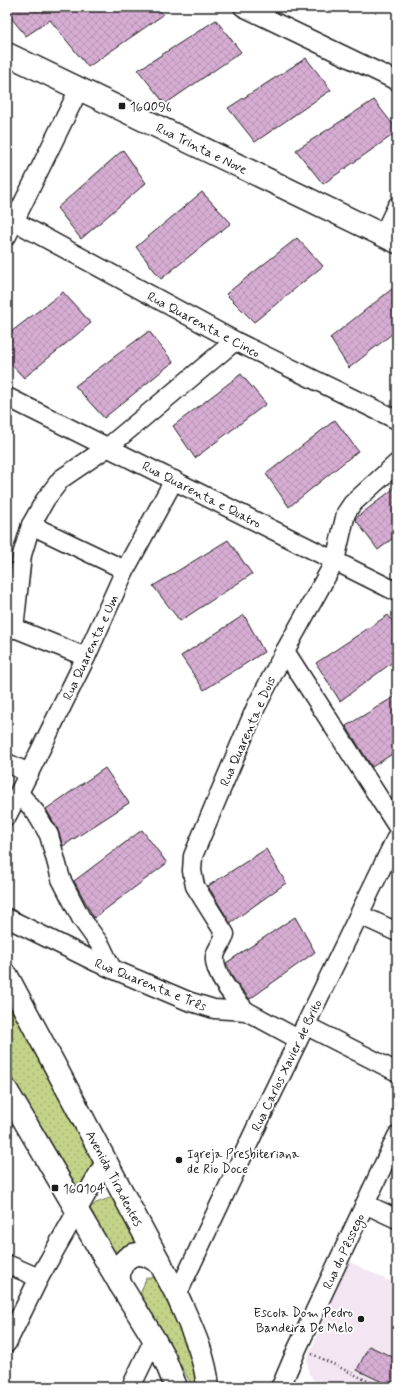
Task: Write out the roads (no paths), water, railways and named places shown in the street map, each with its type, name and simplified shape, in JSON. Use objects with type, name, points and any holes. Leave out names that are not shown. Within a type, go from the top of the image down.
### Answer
[{"type":"street","points":[[243,7],[397,81]]},
{"type":"street","name":"Rua Trinta e Nove","points":[[7,54],[390,238]]},
{"type":"street","points":[[11,228],[79,89]]},
{"type":"street","points":[[390,238],[397,206]]},
{"type":"street","name":"Rua Quarenta e Cinco","points":[[11,228],[235,341],[397,420]]},
{"type":"street","points":[[86,657],[11,627],[22,555],[31,525],[45,500],[61,479],[108,447],[235,341]]},
{"type":"street","name":"Rua Quarenta e Quatro","points":[[7,397],[397,592]]},
{"type":"street","name":"Rua Quarenta e Dois","points":[[246,1011],[227,990],[215,965],[217,952],[224,941],[225,934],[195,886],[192,871],[193,856],[256,707],[285,651],[335,562],[346,513],[352,504],[397,463]]},
{"type":"street","name":"Rua Quarenta e Um","points":[[7,816],[86,657],[126,570],[174,480]]},
{"type":"street","points":[[31,525],[126,570]]},
{"type":"street","points":[[285,651],[397,826]]},
{"type":"street","points":[[7,763],[29,773]]},
{"type":"street","points":[[19,793],[36,813],[49,835],[61,879],[81,918],[101,946],[112,969]]},
{"type":"street","name":"Rua Carlos Xavier de Brito","points":[[177,1295],[397,836]]},
{"type":"street","points":[[360,915],[397,932]]},
{"type":"street","name":"Rua Quarenta e Três","points":[[7,918],[112,969],[188,1001],[214,1009],[246,1011],[302,1032],[397,1072]]},
{"type":"street","name":"Avenida Tiradentes","points":[[7,976],[177,1295],[198,1342],[205,1366],[208,1387]]},
{"type":"street","points":[[7,1091],[120,1284],[185,1387]]},
{"type":"street","name":"Rua do Pêssego","points":[[280,1387],[397,1136]]},
{"type":"street","points":[[7,1343],[39,1278],[78,1212],[106,1160]]},
{"type":"street","points":[[365,1204],[397,1220]]},
{"type":"street","points":[[120,1284],[118,1278],[120,1266],[128,1257],[141,1254],[148,1256],[161,1264]]},
{"type":"street","points":[[7,1264],[39,1278]]},
{"type":"street","points":[[131,1387],[159,1348]]},
{"type":"street","points":[[159,1348],[176,1387]]},
{"type":"place","name":"160096","points":[[122,106]]},
{"type":"place","name":"Igreja Presbiteriana de Rio Doce","points":[[179,1160]]},
{"type":"place","name":"160104","points":[[55,1188]]},
{"type":"place","name":"Escola Dom Pedro Bandeira De Melo","points":[[361,1319]]}]
